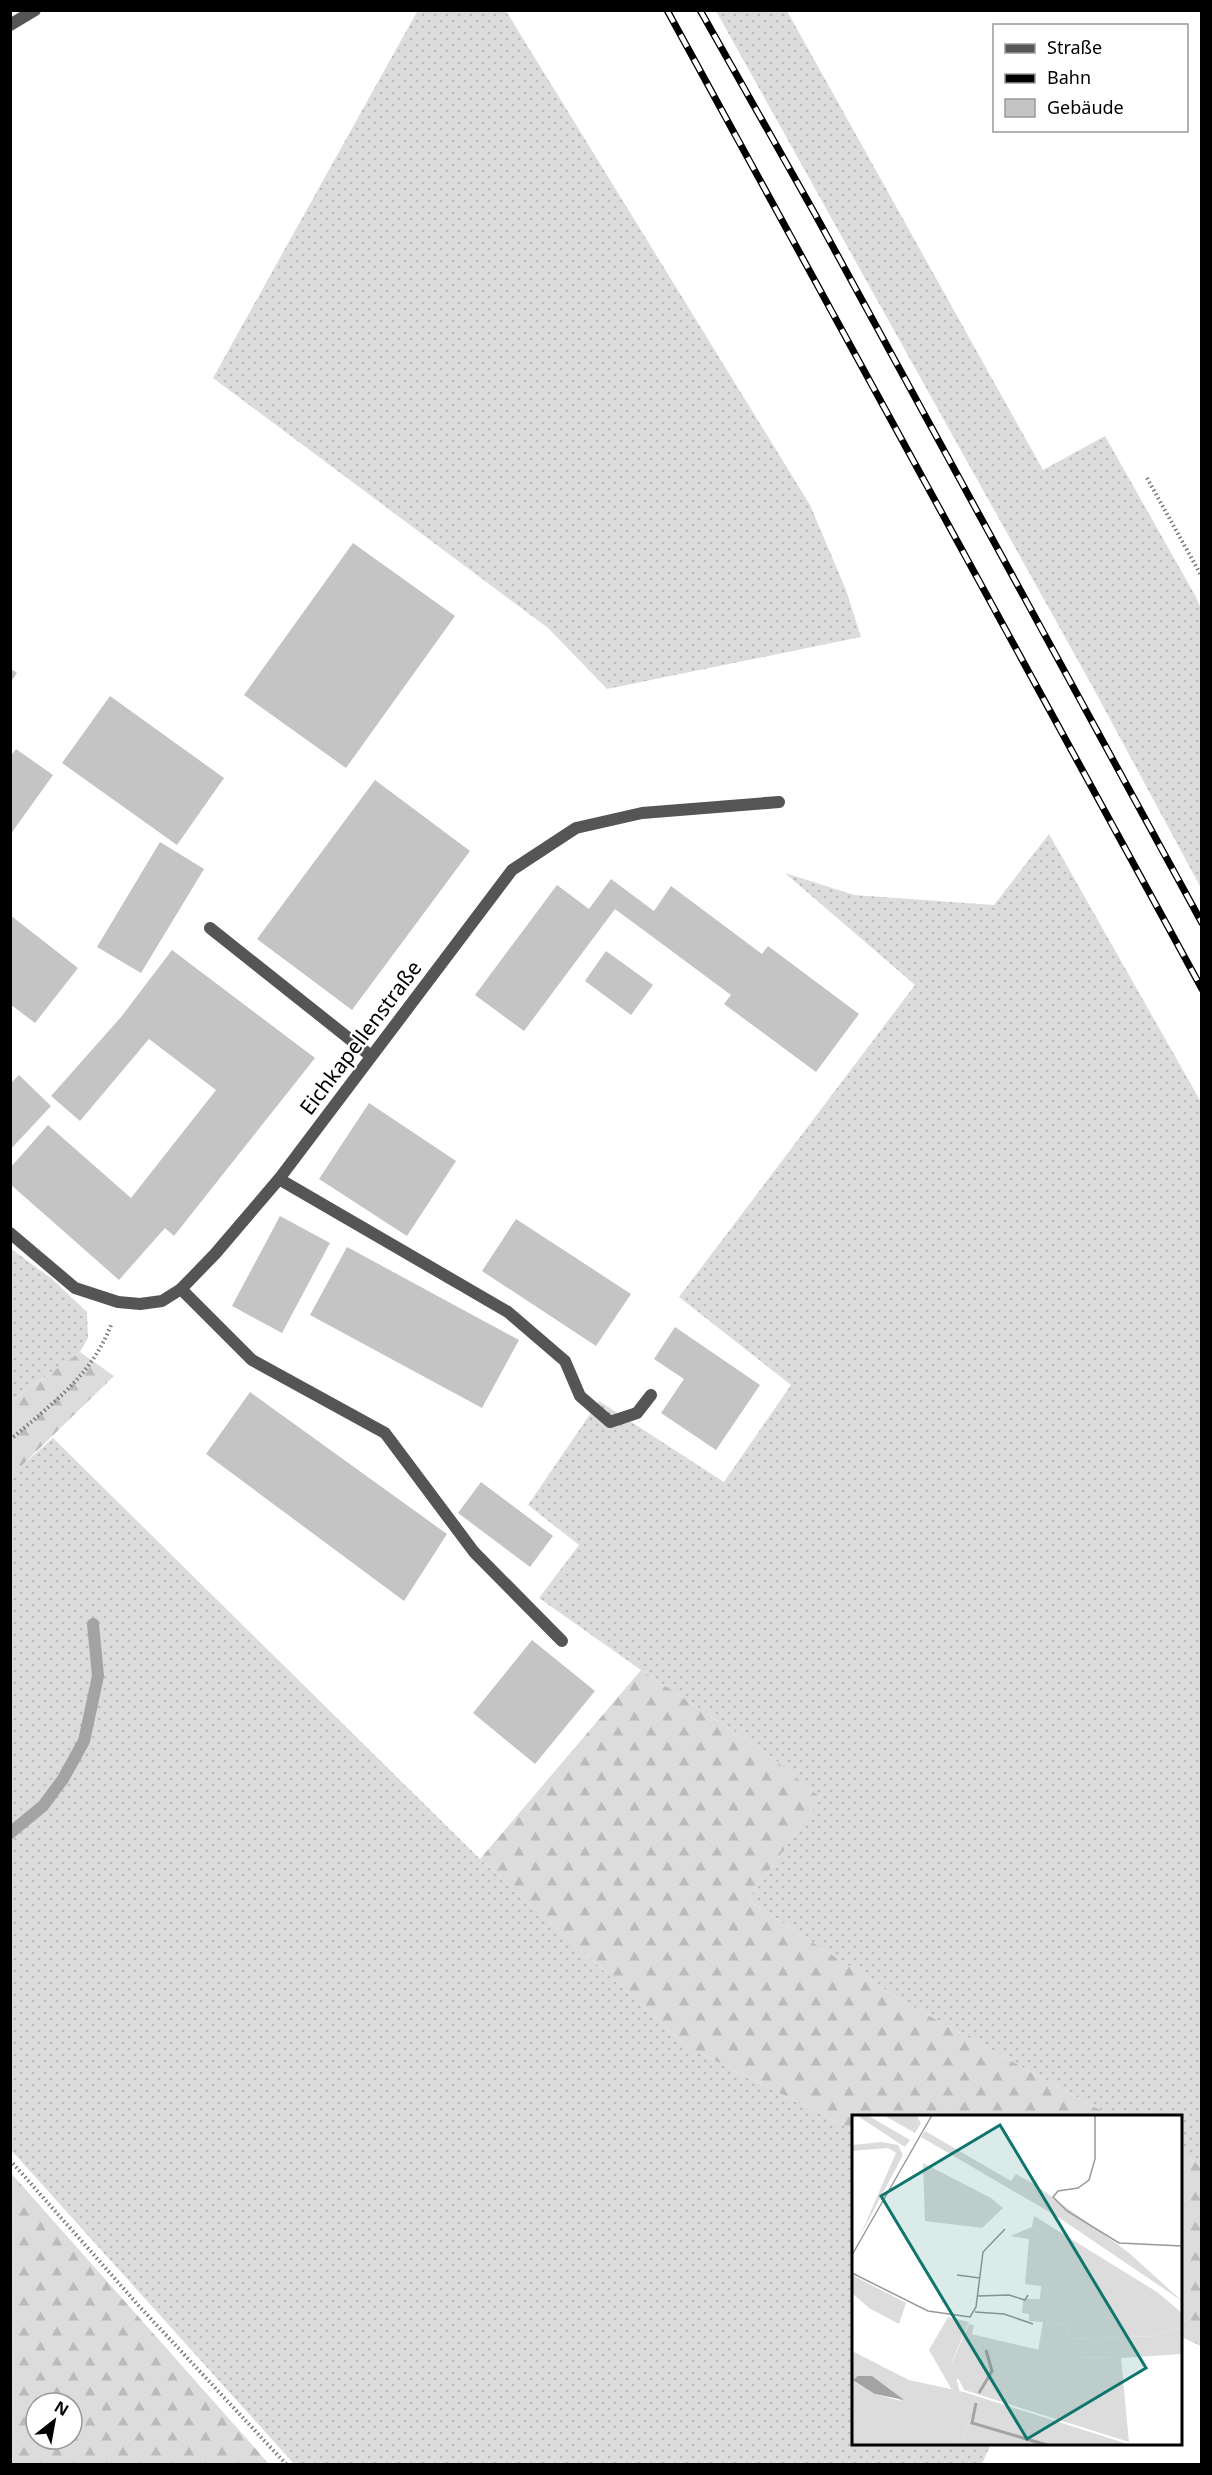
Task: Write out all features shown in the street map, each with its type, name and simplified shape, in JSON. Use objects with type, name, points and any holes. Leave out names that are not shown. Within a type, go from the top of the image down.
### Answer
[{"type":"street","points":[[10,26],[35,10]]},
{"type":"street","name":"Eichkapellenstraße","points":[[10,1233],[75,1288],[118,1302],[140,1304],[162,1301],[181,1289],[215,1254],[279,1179],[512,870],[576,828],[642,813],[779,802]]},
{"type":"street","points":[[210,928],[371,1056]]},
{"type":"street","points":[[279,1179],[508,1312],[566,1361],[580,1396],[610,1422],[637,1413],[651,1395]]},
{"type":"street","points":[[181,1289],[252,1360],[386,1433],[474,1552],[562,1641]]},
{"type":"path","points":[[1147,478],[1202,577]]},
{"type":"path","points":[[10,1440],[85,1373],[100,1350],[118,1302]]},
{"type":"path","points":[[10,2160],[140,2306],[286,2464]]},
{"type":"green space","points":[[418,10],[506,11],[810,505],[846,590],[861,637],[607,689],[548,628],[213,378]]},
{"type":"green space","points":[[716,11],[787,11],[1043,470],[1105,436],[1196,597],[1202,611],[1201,888],[1090,682]]},
{"type":"green space","points":[[1049,834],[1201,1102],[1201,2165],[1182,2155],[1182,2115],[1109,2115],[904,2002],[748,1900],[821,1798],[768,1754],[641,1670],[539,1598],[579,1545],[528,1505],[599,1401],[724,1482],[791,1385],[679,1297],[915,985],[785,873],[854,895],[994,905]]},
{"type":"green space","points":[[10,1248],[52,1279],[87,1312],[88,1338],[80,1352],[11,1401]]},
{"type":"green space","points":[[80,1352],[114,1376],[11,1476],[11,1401]]},
{"type":"green space","points":[[53,1438],[480,1859],[688,2047],[852,2129],[852,2445],[991,2445],[982,2464],[294,2464],[11,2150],[10,1476]]},
{"type":"green space","points":[[641,1670],[768,1754],[821,1798],[748,1900],[904,2002],[1109,2115],[852,2115],[852,2129],[688,2047],[480,1859]]},
{"type":"green space","points":[[1182,2155],[1201,2165],[1201,2346],[1182,2337]]},
{"type":"green space","points":[[11,2173],[269,2464],[11,2464]]},
{"type":"building","points":[[353,543],[455,616],[346,768],[244,695]]},
{"type":"building","points":[[10,668],[17,673],[10,683]]},
{"type":"building","points":[[110,696],[224,778],[177,845],[62,763]]},
{"type":"building","points":[[16,749],[53,775],[10,835],[10,757]]},
{"type":"building","points":[[375,780],[470,851],[352,1010],[257,939]]},
{"type":"building","points":[[160,842],[204,869],[141,973],[97,947]]},
{"type":"building","points":[[611,879],[654,911],[671,886],[762,954],[768,946],[859,1014],[816,1072],[724,1004],[731,995],[615,909],[524,1031],[475,995],[557,885],[589,909]]},
{"type":"building","points":[[10,915],[78,968],[35,1023],[10,1004]]},
{"type":"building","points":[[172,950],[315,1058],[174,1236],[165,1228],[119,1280],[10,1184],[10,1168],[48,1125],[131,1198],[216,1090],[149,1039],[80,1121],[51,1096],[121,1017]]},
{"type":"building","points":[[606,951],[653,985],[631,1015],[585,981]]},
{"type":"building","points":[[19,1075],[51,1106],[10,1150],[10,1084]]},
{"type":"building","points":[[369,1103],[456,1161],[407,1236],[319,1179]]},
{"type":"building","points":[[280,1216],[330,1243],[282,1333],[232,1306]]},
{"type":"building","points":[[516,1219],[631,1294],[596,1346],[482,1271]]},
{"type":"building","points":[[347,1247],[519,1340],[482,1408],[310,1315]]},
{"type":"building","points":[[675,1327],[760,1385],[716,1450],[661,1413],[684,1379],[654,1359]]},
{"type":"building","points":[[250,1392],[447,1534],[404,1601],[206,1454]]},
{"type":"building","points":[[481,1482],[553,1536],[530,1567],[458,1513]]},
{"type":"building","points":[[532,1640],[595,1691],[535,1764],[473,1713]]},
{"type":"waterway","points":[[10,1833],[43,1806],[63,1779],[84,1741],[98,1676],[93,1624]]},
{"type":"railway","points":[[667,10],[1202,989]]},
{"type":"railway","points":[[700,10],[815,214],[1202,923]]}]
